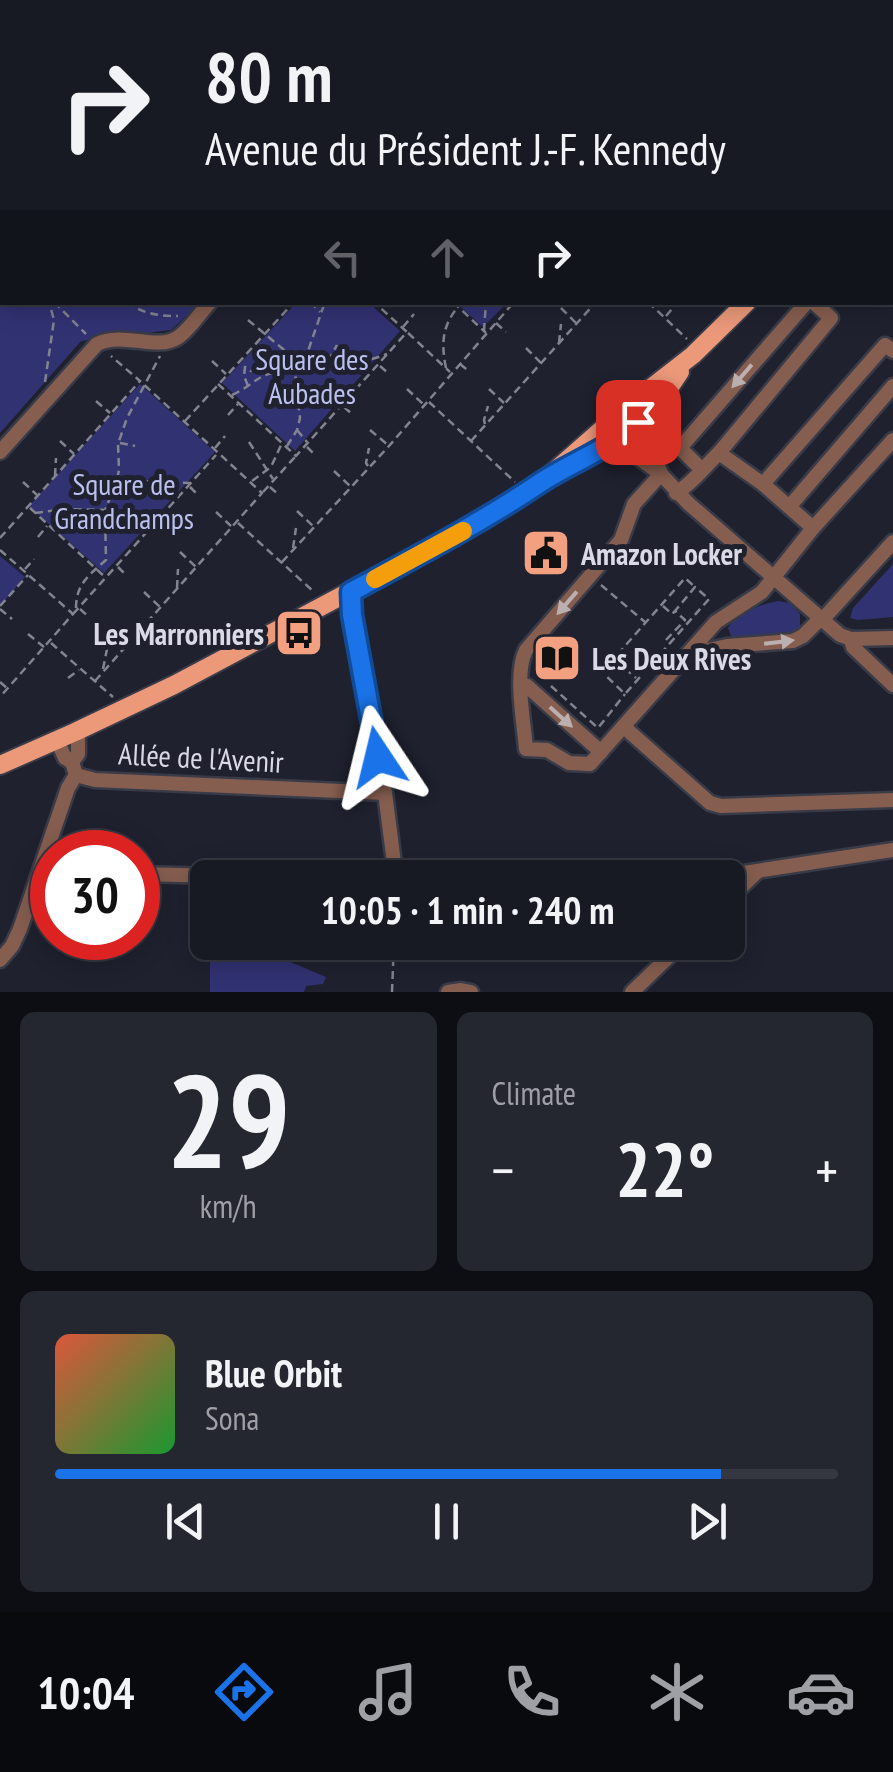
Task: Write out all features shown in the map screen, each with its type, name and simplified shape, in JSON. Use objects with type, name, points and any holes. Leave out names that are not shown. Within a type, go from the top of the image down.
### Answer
[{"type":"main road","points":[[535,487],[696,352],[744,305]]},
{"type":"main road","points":[[0,765],[126,708],[484,520],[638,422],[696,352]]},
{"type":"street","points":[[0,452],[97,344],[112,338],[178,338],[207,305]]},
{"type":"street","points":[[701,469],[680,448],[807,305]]},
{"type":"street","points":[[676,493],[720,453],[831,318],[814,305]]},
{"type":"street","points":[[763,484],[885,344],[893,350]]},
{"type":"street","points":[[789,507],[893,386]]},
{"type":"street","points":[[661,474],[656,455],[638,422],[617,416],[613,426],[616,439],[661,474],[676,493],[840,635],[852,639],[893,638]]},
{"type":"street","points":[[661,474],[634,504],[621,540],[522,658],[526,749],[547,750],[570,763],[590,764],[716,622],[750,601],[774,577],[893,440]]},
{"type":"street","points":[[720,453],[813,528]]},
{"type":"street","points":[[689,654],[727,646],[794,641],[822,618],[893,542]]},
{"type":"street","points":[[351,592],[394,860]]},
{"type":"street","points":[[716,622],[718,640],[727,646]]},
{"type":"street","points":[[852,639],[853,647],[893,685]]},
{"type":"street","points":[[521,685],[527,686],[601,752]]},
{"type":"street","points":[[624,727],[710,802],[721,806],[893,800]]},
{"type":"street","points":[[0,960],[20,930],[68,788],[78,754],[75,732]]},
{"type":"street","points":[[57,740],[74,769]]},
{"type":"street","name":"Allée de l'Avenir","points":[[74,769],[95,780],[385,792]]},
{"type":"street","points":[[745,874],[893,850]]},
{"type":"street","points":[[745,884],[758,872]]},
{"type":"street","points":[[160,875],[190,875]]},
{"type":"street","points":[[632,992],[665,960]]},
{"type":"street","points":[[448,992],[470,992]]},
{"type":"path","points":[[43,404],[54,320],[52,305]]},
{"type":"path","points":[[54,305],[262,493]]},
{"type":"path","points":[[132,305],[161,316],[198,316]]},
{"type":"path","points":[[184,422],[291,305]]},
{"type":"path","points":[[313,305],[322,313]]},
{"type":"path","points":[[286,447],[298,430],[300,418],[295,372],[308,351],[324,305]]},
{"type":"path","points":[[377,305],[452,374]]},
{"type":"path","points":[[486,305],[486,333]]},
{"type":"path","points":[[282,562],[511,305]]},
{"type":"path","points":[[472,441],[593,305]]},
{"type":"path","points":[[651,305],[696,352]]},
{"type":"path","points":[[664,318],[675,305]]},
{"type":"path","points":[[446,368],[444,331],[458,307],[486,333]]},
{"type":"path","points":[[562,308],[577,324]]},
{"type":"path","points":[[402,328],[414,314]]},
{"type":"path","points":[[248,320],[300,364]]},
{"type":"path","points":[[496,322],[506,332]]},
{"type":"path","points":[[560,344],[561,324]]},
{"type":"path","points":[[94,681],[407,332]]},
{"type":"path","points":[[74,614],[80,586],[106,560],[105,510],[117,480],[118,443],[131,408],[168,341]]},
{"type":"path","points":[[327,362],[337,345]]},
{"type":"path","points":[[238,362],[254,370],[268,347],[270,360],[283,372]]},
{"type":"path","points":[[526,348],[542,364]]},
{"type":"path","points":[[308,351],[339,364],[389,354]]},
{"type":"path","points":[[212,361],[227,375]]},
{"type":"path","points":[[460,364],[470,372]]},
{"type":"path","points":[[379,365],[388,374]]},
{"type":"path","points":[[245,368],[248,386]]},
{"type":"path","points":[[231,395],[262,374],[295,372]]},
{"type":"path","points":[[0,538],[140,382]]},
{"type":"path","points":[[218,384],[296,456]]},
{"type":"path","points":[[489,389],[505,404]]},
{"type":"path","points":[[407,390],[535,487]]},
{"type":"path","points":[[96,401],[111,414]]},
{"type":"path","points":[[228,415],[240,403]]},
{"type":"path","points":[[342,406],[352,414]]},
{"type":"path","points":[[486,426],[488,406]]},
{"type":"path","points":[[298,430],[315,455]]},
{"type":"path","points":[[370,430],[389,446]]},
{"type":"path","points":[[0,697],[190,484],[225,436]]},
{"type":"path","points":[[60,441],[75,456]]},
{"type":"path","points":[[249,442],[274,480]]},
{"type":"path","points":[[118,443],[136,446]]},
{"type":"path","points":[[250,482],[275,462],[282,443]]},
{"type":"path","points":[[369,448],[369,468]]},
{"type":"path","points":[[56,458],[56,477]]},
{"type":"path","points":[[334,470],[351,487]]},
{"type":"path","points":[[117,480],[190,484],[199,496]]},
{"type":"path","points":[[23,482],[38,496]]},
{"type":"path","points":[[269,486],[279,495]]},
{"type":"path","points":[[28,506],[106,578]]},
{"type":"path","points":[[35,513],[105,510]]},
{"type":"path","points":[[216,512],[232,527]]},
{"type":"path","points":[[297,512],[314,527]]},
{"type":"path","points":[[237,522],[327,604]]},
{"type":"path","points":[[38,537],[48,525]]},
{"type":"path","points":[[152,526],[163,536]]},
{"type":"path","points":[[293,549],[296,528]]},
{"type":"path","points":[[0,550],[74,614]]},
{"type":"path","points":[[260,555],[269,550]]},
{"type":"path","points":[[180,552],[197,568]]},
{"type":"path","points":[[24,571],[34,559]]},
{"type":"path","points":[[116,566],[127,576]]},
{"type":"path","points":[[177,590],[178,569]]},
{"type":"path","points":[[12,619],[0,606],[28,575]]},
{"type":"path","points":[[551,686],[598,728],[709,599],[685,578],[602,672],[626,694]]},
{"type":"path","points":[[603,586],[646,623]]},
{"type":"path","points":[[662,605],[672,614],[696,587]]},
{"type":"path","points":[[144,592],[161,608]]},
{"type":"path","points":[[79,608],[89,617]]},
{"type":"path","points":[[666,640],[685,620],[675,611]]},
{"type":"path","points":[[108,633],[124,648]]},
{"type":"path","points":[[28,634],[45,648]]},
{"type":"path","points":[[50,642],[126,708]]},
{"type":"path","points":[[104,671],[107,649]]},
{"type":"path","points":[[614,659],[638,680]]},
{"type":"path","points":[[68,678],[80,669]]},
{"type":"path","points":[[0,682],[8,689]]},
{"type":"path","points":[[392,992],[393,960]]},
{"type":"green space","points":[[0,305],[198,305],[171,330],[81,341],[0,433]]},
{"type":"green space","name":"Square des Aubades","points":[[294,305],[371,305],[400,331],[295,451],[222,383]]},
{"type":"green space","points":[[458,305],[505,305],[483,327]]},
{"type":"green space","name":"Square de Grandchamps","points":[[140,384],[215,452],[104,573],[29,506]]},
{"type":"green space","points":[[0,556],[25,577],[0,606]]},
{"type":"green space","points":[[893,564],[893,617],[850,618],[853,608]]},
{"type":"green space","points":[[778,601],[790,603],[800,614],[800,627],[794,634],[731,636],[728,628],[743,613]]},
{"type":"green space","points":[[210,960],[286,960],[326,977],[323,984],[306,986],[304,992],[210,992]]},
{"type":"slow traffic","points":[[375,579],[463,531]]},
{"type":"place","name":"Amazon Locker","points":[[546,553]]},
{"type":"place","name":"Les Marronniers","points":[[299,633]]},
{"type":"place","name":"Les Deux Rives","points":[[557,658]]},
{"type":"route","points":[[378,757],[351,592],[484,520],[638,422]]}]
